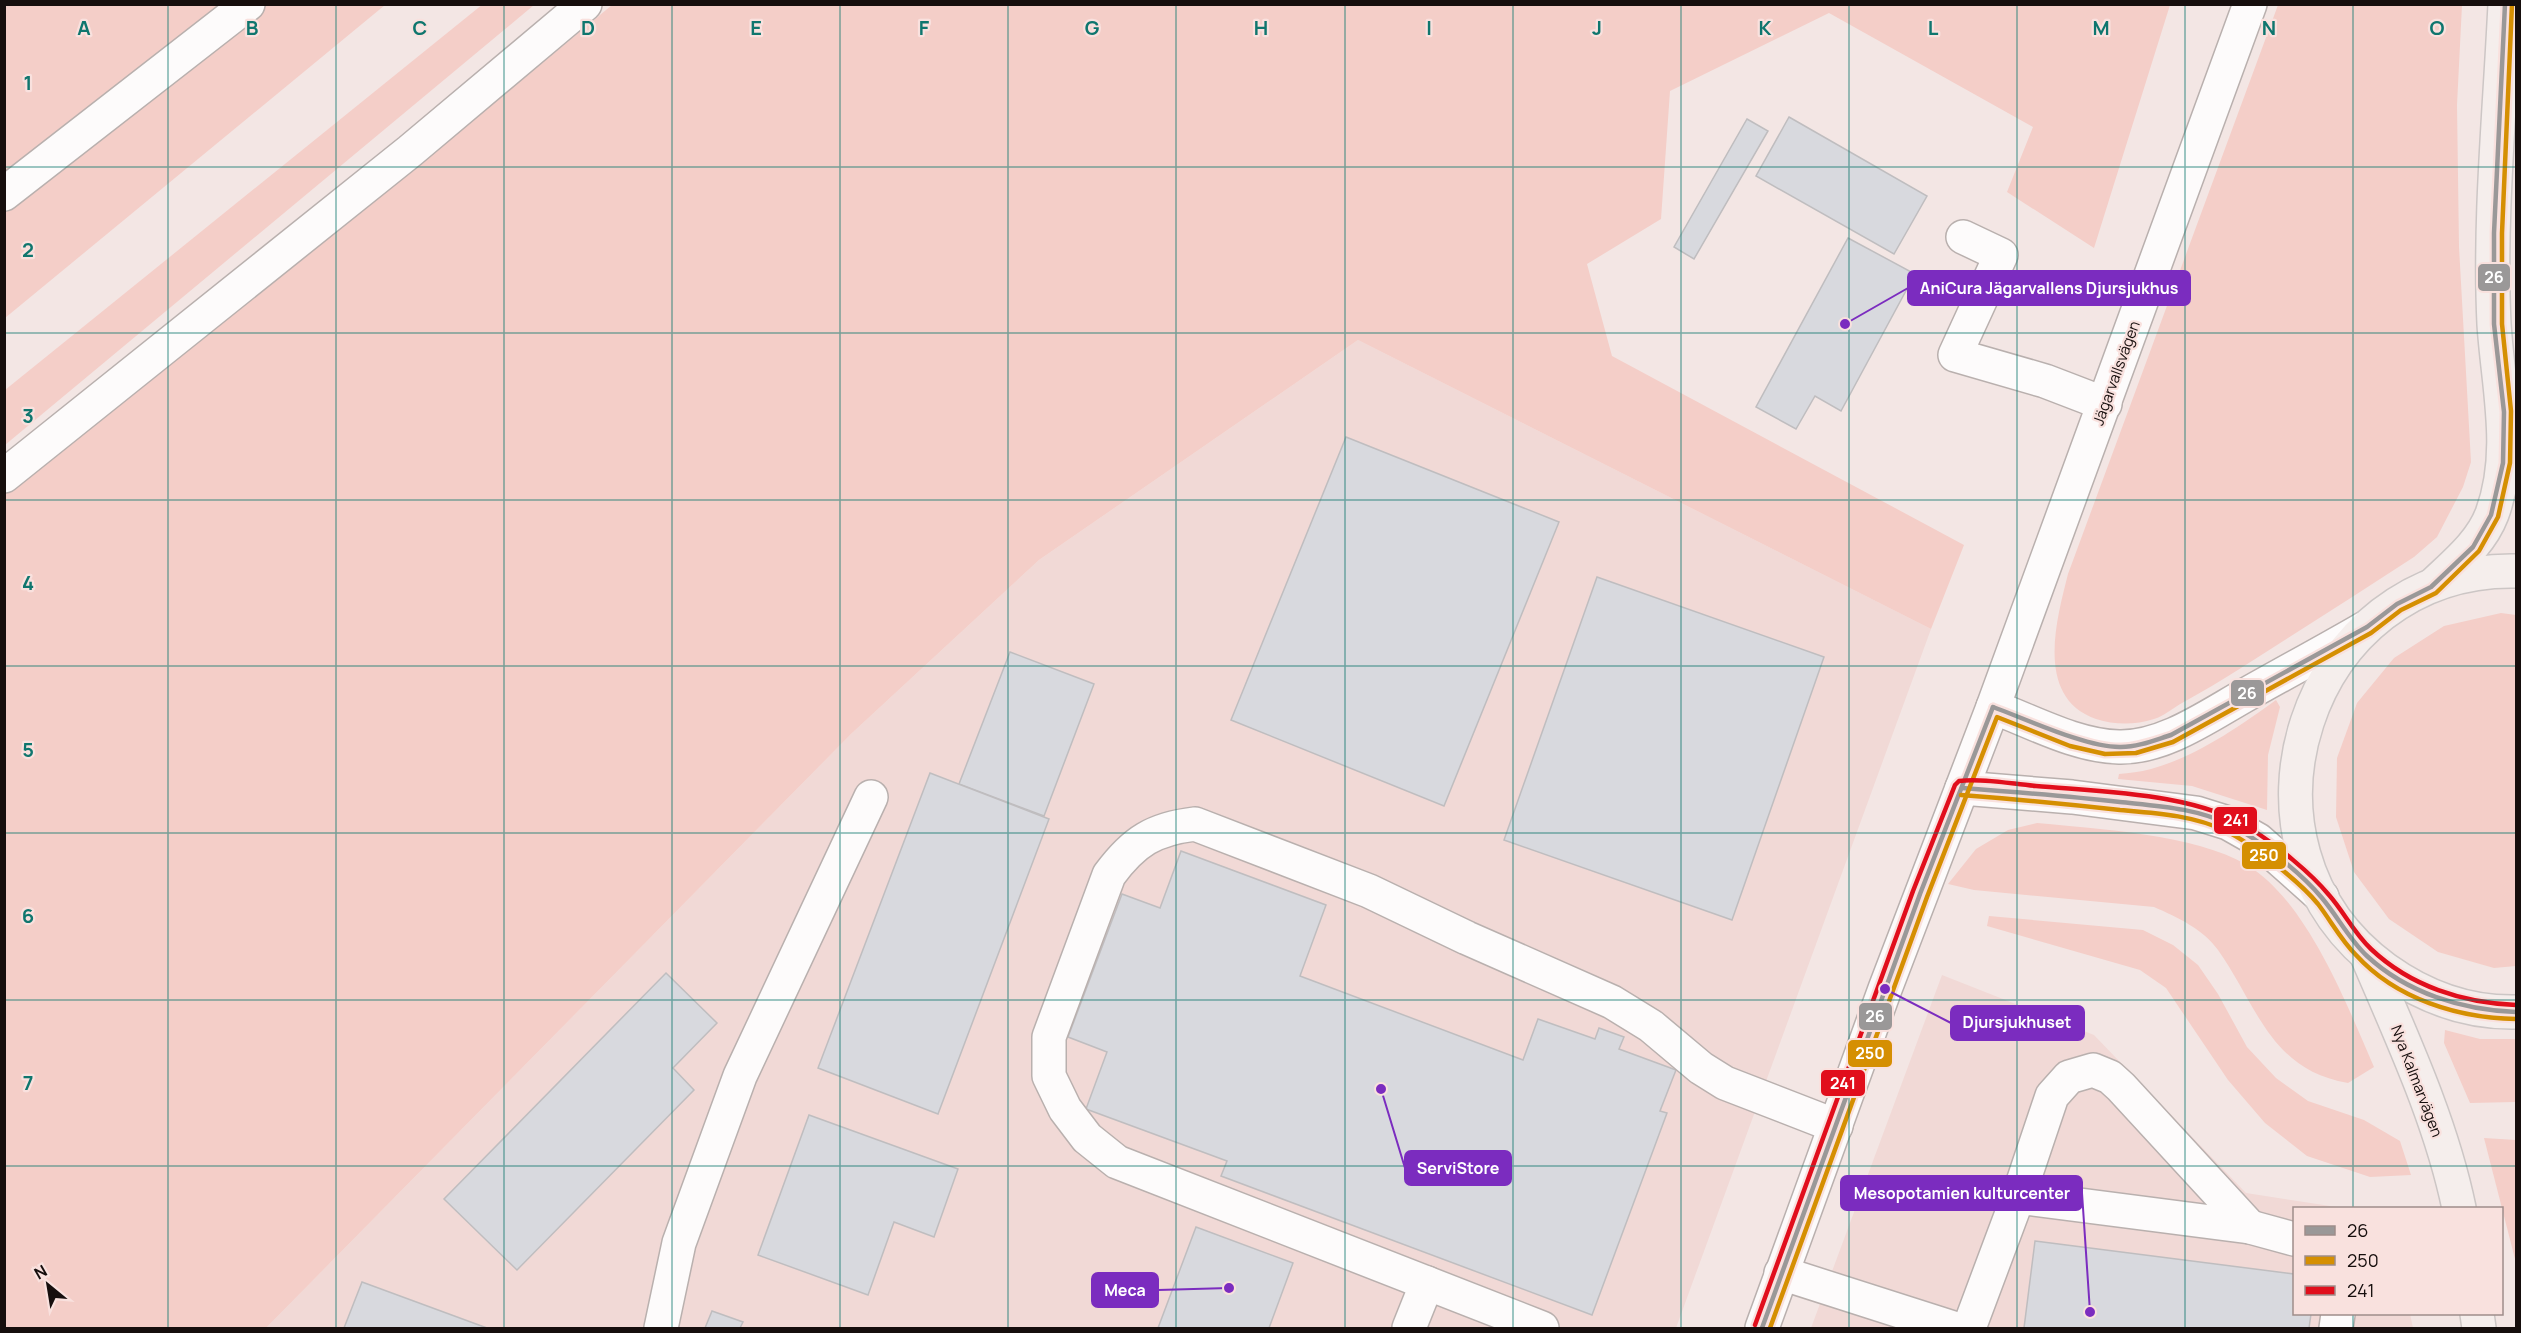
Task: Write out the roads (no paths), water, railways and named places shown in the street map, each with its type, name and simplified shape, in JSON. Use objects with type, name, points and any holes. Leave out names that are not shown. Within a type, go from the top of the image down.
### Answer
[{"type":"main road","points":[[2431,587],[2473,547],[2491,515],[2503,463],[2504,412],[2494,324],[2494,233],[2505,4]]},
{"type":"main road","points":[[2517,571],[2502,570],[2466,576],[2431,587],[2397,604],[2367,627],[2341,655],[2319,692],[2303,731],[2295,773],[2296,816],[2303,848],[2322,897],[2342,928],[2367,956],[2405,983],[2448,1003],[2494,1012],[2517,1012]]},
{"type":"main road","name":"Nya Kalmarvägen","points":[[2367,956],[2414,1064],[2435,1125],[2458,1207]]},
{"type":"street","points":[[4,194],[248,4]]},
{"type":"street","points":[[4,476],[410,151],[585,4]]},
{"type":"street","name":"Jägarvallsvägen","points":[[1762,1329],[1920,894],[1993,707],[2105,404],[2250,4]]},
{"type":"street","points":[[1963,237],[2001,255],[1955,355],[2045,381],[2105,404]]},
{"type":"street","points":[[1993,707],[2099,745],[2122,747],[2147,743],[2171,735],[2367,627]]},
{"type":"street","points":[[1962,788],[2072,797],[2196,813],[2228,823],[2258,840],[2322,897]]},
{"type":"street","points":[[661,1329],[679,1244],[740,1076],[871,797]]},
{"type":"street","points":[[1542,1329],[1117,1162],[1087,1138],[1065,1109],[1049,1076],[1049,1037],[1109,875],[1125,853],[1143,839],[1170,827],[1195,824],[1369,891],[1612,1002],[1651,1026],[1701,1068],[1725,1083],[1836,1126]]},
{"type":"street","points":[[1969,1329],[2018,1197],[2052,1096],[2069,1077],[2094,1070],[2110,1077],[2250,1227]]},
{"type":"street","points":[[2018,1197],[2250,1227],[2293,1238]]},
{"type":"street","points":[[1781,1273],[1953,1329]]},
{"type":"street","points":[[1409,1329],[1427,1283]]},
{"type":"place","name":"AniCura Jägarvallens Djursjukhus","points":[[1845,324]]},
{"type":"place","name":"Djursjukhuset","points":[[1885,989]]},
{"type":"place","name":"ServiStore","points":[[1381,1089]]},
{"type":"place","name":"Meca","points":[[1229,1288]]},
{"type":"place","name":"Mesopotamien kulturcenter","points":[[2090,1312]]}]
